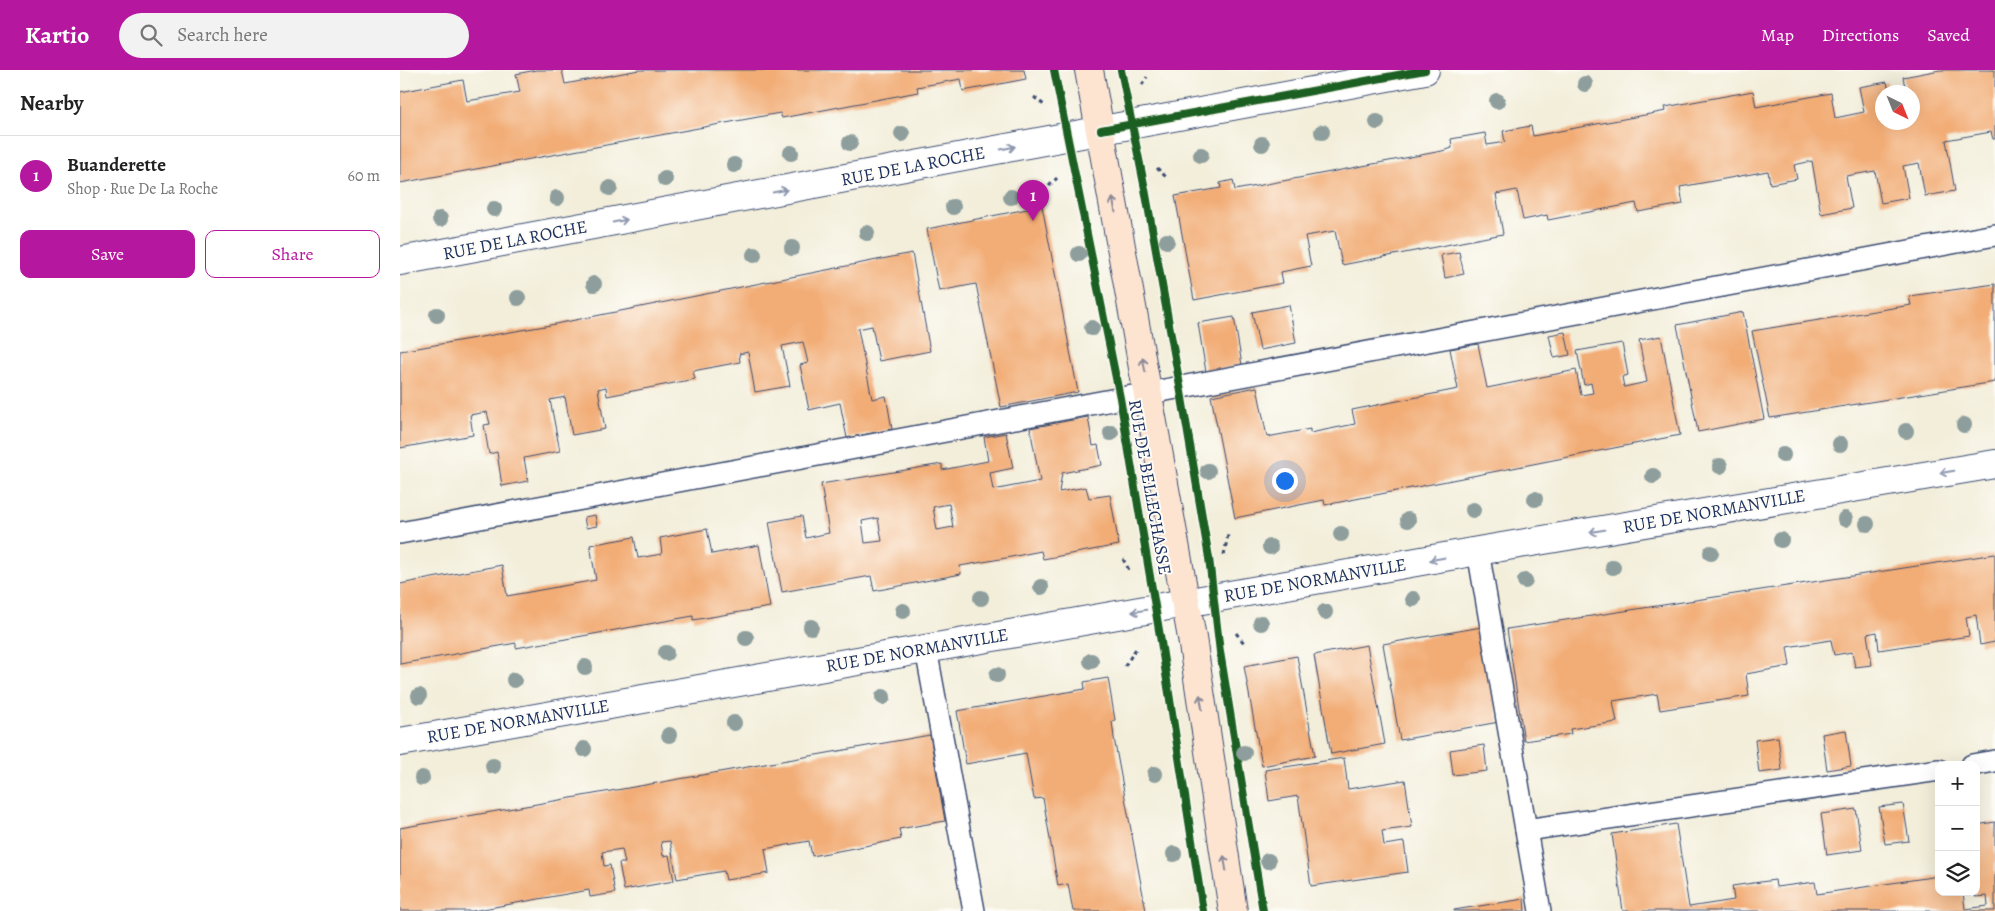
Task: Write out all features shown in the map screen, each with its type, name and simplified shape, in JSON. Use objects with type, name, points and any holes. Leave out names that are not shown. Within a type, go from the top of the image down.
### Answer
[{"type":"street","name":"RUE DE BELLECHASSE","points":[[1089,70],[1186,603],[1233,911]]},
{"type":"street","name":"RUE DE LA ROCHE","points":[[400,261],[1425,70]]},
{"type":"street","name":"RUE DE NORMANVILLE","points":[[400,742],[1478,551],[1995,464]]},
{"type":"lane","points":[[400,533],[1995,235]]},
{"type":"lane","points":[[1478,551],[1540,911]]},
{"type":"lane","points":[[926,649],[974,911]]},
{"type":"lane","points":[[1980,764],[1995,761]]},
{"type":"lane","points":[[1526,830],[1935,771]]},
{"type":"path","points":[[1142,85],[1147,77]]},
{"type":"path","points":[[1034,97],[1044,106]]},
{"type":"path","points":[[1157,168],[1167,178]]},
{"type":"path","points":[[1049,186],[1057,178]]},
{"type":"path","points":[[1224,555],[1228,535]]},
{"type":"path","points":[[1123,559],[1130,572]]},
{"type":"path","points":[[1236,633],[1244,643]]},
{"type":"path","points":[[1126,666],[1139,645]]},
{"type":"building","points":[[536,70],[562,70],[565,84],[639,70],[1024,70],[1026,79],[963,91],[961,79],[917,87],[918,92],[782,118],[780,113],[400,183],[400,92],[463,80],[467,101],[520,92],[516,74]]},
{"type":"building","points":[[1940,70],[1995,70],[1995,139],[1993,139],[1991,132],[1946,140],[1955,191],[1925,196],[1919,163],[1903,166],[1909,198],[1881,203],[1875,171],[1846,176],[1852,208],[1821,214],[1812,161],[1794,165],[1797,179],[1770,184],[1768,171],[1680,187],[1683,204],[1638,212],[1636,203],[1548,220],[1547,215],[1523,220],[1517,190],[1496,194],[1503,234],[1342,265],[1335,231],[1305,236],[1311,266],[1281,272],[1283,283],[1194,300],[1175,196],[1221,188],[1220,183],[1233,180],[1235,190],[1442,151],[1452,148],[1451,139],[1485,133],[1487,145],[1505,142],[1503,131],[1531,126],[1533,136],[1666,111],[1665,107],[1753,91],[1756,107],[1831,93],[1835,118],[1864,112],[1859,87],[1887,82],[1888,85],[1875,85],[1875,130],[1920,130],[1920,85],[1905,85],[1903,77]]},
{"type":"building","points":[[1042,206],[1078,392],[1001,407],[976,284],[939,291],[927,229]]},
{"type":"building","points":[[1459,252],[1464,274],[1445,278],[1441,255]]},
{"type":"building","points":[[912,253],[930,351],[879,361],[872,326],[858,329],[872,399],[886,396],[892,429],[847,438],[840,403],[809,410],[800,365],[808,363],[803,342],[782,346],[790,386],[755,392],[748,352],[739,354],[740,362],[693,371],[695,379],[607,396],[606,387],[598,389],[605,429],[572,435],[565,397],[550,400],[560,451],[524,458],[528,481],[502,486],[497,452],[489,454],[484,425],[490,424],[487,412],[470,415],[473,435],[400,448],[400,351],[545,326]]},
{"type":"building","points":[[1995,284],[1995,382],[1770,418],[1752,331],[1911,305],[1909,296]]},
{"type":"building","points":[[1289,305],[1296,343],[1260,350],[1252,312]]},
{"type":"building","points":[[1743,312],[1764,419],[1698,432],[1677,325]]},
{"type":"building","points":[[1234,317],[1242,365],[1206,372],[1198,323]]},
{"type":"building","points":[[1565,332],[1570,355],[1554,358],[1549,335]]},
{"type":"building","points":[[1661,336],[1680,435],[1325,505],[1324,500],[1235,518],[1211,396],[1257,387],[1267,437],[1310,429],[1310,433],[1355,424],[1352,410],[1458,389],[1450,349],[1478,344],[1487,388],[1576,370],[1581,395],[1593,393],[1591,383],[1584,385],[1577,351],[1622,343],[1628,375],[1622,377],[1624,387],[1647,382],[1639,340]]},
{"type":"building","points":[[1088,417],[1093,446],[1098,445],[1102,465],[1062,473],[1059,492],[1086,487],[1089,498],[1110,495],[1119,545],[1043,559],[1041,551],[960,566],[961,574],[874,591],[871,576],[782,592],[769,522],[802,516],[806,538],[829,533],[821,484],[942,464],[942,470],[988,461],[984,437],[1006,433],[1013,468],[990,473],[993,490],[1040,481],[1030,428]],"holes":[[[949,504],[953,527],[937,530],[933,507]],[[878,518],[882,541],[865,543],[862,521]]]},
{"type":"building","points":[[595,515],[597,526],[586,528],[584,517]]},
{"type":"building","points":[[707,529],[712,554],[759,545],[770,607],[693,620],[693,616],[516,648],[516,643],[400,664],[400,584],[502,565],[507,596],[596,580],[590,545],[634,537],[638,558],[662,554],[660,538]]},
{"type":"building","points":[[1995,554],[1995,642],[1980,645],[1976,615],[1966,617],[1969,636],[1879,650],[1877,632],[1867,634],[1872,665],[1855,667],[1852,652],[1834,655],[1831,640],[1787,647],[1790,666],[1746,674],[1749,696],[1660,710],[1657,694],[1613,701],[1617,722],[1570,729],[1571,734],[1524,741],[1507,629]]},
{"type":"building","points":[[1482,627],[1499,722],[1400,740],[1383,644]]},
{"type":"building","points":[[1367,645],[1385,744],[1331,754],[1314,655]]},
{"type":"building","points":[[1297,656],[1315,756],[1262,766],[1244,666]]},
{"type":"building","points":[[1108,678],[1115,720],[1112,721],[1114,738],[1146,911],[1073,911],[1068,884],[1058,886],[1043,798],[1034,799],[1026,753],[966,764],[957,711],[1085,689],[1084,682]]},
{"type":"building","points":[[1846,730],[1851,766],[1827,770],[1822,734]]},
{"type":"building","points":[[930,735],[945,821],[899,829],[901,839],[812,856],[809,841],[765,849],[769,873],[726,880],[724,871],[677,879],[670,841],[661,842],[663,856],[669,855],[674,881],[624,890],[619,863],[625,863],[622,849],[602,852],[604,866],[610,865],[615,893],[590,897],[589,890],[472,911],[400,911],[400,828]]},
{"type":"building","points":[[1778,737],[1782,770],[1759,773],[1755,740]]},
{"type":"building","points":[[1484,745],[1487,771],[1453,775],[1450,750]]},
{"type":"building","points":[[1344,758],[1348,789],[1405,780],[1412,827],[1382,831],[1384,845],[1404,842],[1408,872],[1311,886],[1298,796],[1269,801],[1265,770]]},
{"type":"building","points":[[1903,804],[1909,841],[1885,844],[1879,807]]},
{"type":"building","points":[[1856,809],[1862,850],[1827,855],[1821,814]]},
{"type":"building","points":[[1995,822],[1995,911],[1623,911],[1612,834],[1676,824],[1689,907],[1734,900],[1732,886],[1775,880],[1776,887],[1815,882],[1817,894],[1935,877],[1935,896],[1963,896],[1965,909],[1988,906],[1987,896],[1975,897],[1980,896],[1980,824]]},
{"type":"building","points":[[1524,899],[1525,911],[1454,911],[1454,910]]},
{"type":"cycle path","points":[[1054,70],[1120,398],[1161,642],[1203,911]]},
{"type":"cycle path","points":[[1121,70],[1145,189],[1180,386],[1209,558],[1220,652],[1263,911]]},
{"type":"cycle path","points":[[1101,130],[1425,70]]},
{"type":"place","name":"Buanderette","points":[[1033,221]]}]
